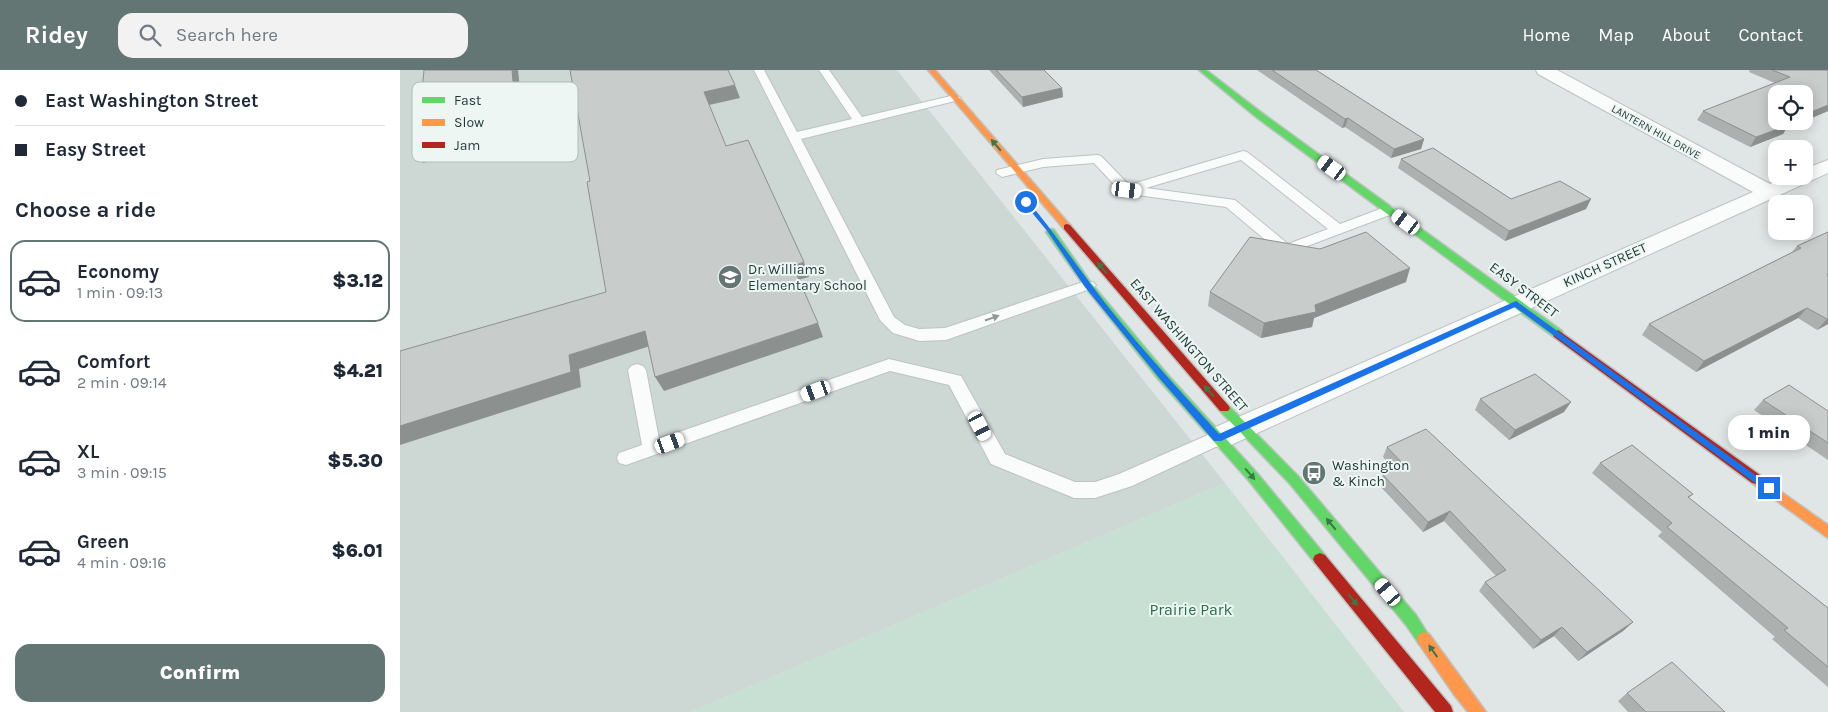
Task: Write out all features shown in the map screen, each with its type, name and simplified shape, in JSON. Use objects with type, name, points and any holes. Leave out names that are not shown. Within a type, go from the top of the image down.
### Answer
[{"type":"main road","points":[[917,70],[954,115]]},
{"type":"main road","name":"EAST WASHINGTON STREET","points":[[931,70],[955,98],[1005,172],[1241,427],[1294,480],[1405,613],[1460,691],[1478,712]]},
{"type":"main road","name":"EASY STREET","points":[[1202,70],[1252,110],[1828,532]]},
{"type":"main road","points":[[1044,224],[1088,285],[1163,377],[1253,477],[1445,712]]},
{"type":"street","name":"LANTERN HILL DRIVE","points":[[1544,70],[1769,192]]},
{"type":"street","name":"KINCH STREET","points":[[1218,438],[1828,166]]},
{"type":"lane","points":[[759,70],[888,320],[899,329],[918,335],[946,334],[1088,285]]},
{"type":"lane","points":[[824,70],[859,121]]},
{"type":"lane","points":[[793,137],[955,98]]},
{"type":"lane","points":[[1127,190],[1243,155],[1338,230]]},
{"type":"lane","points":[[1005,172],[1042,163],[1098,159],[1127,190],[1230,203],[1286,250],[1390,210]]},
{"type":"lane","points":[[626,458],[889,365],[955,380],[998,459],[1074,490],[1095,490],[1125,480],[1218,438]]},
{"type":"lane","points":[[636,370],[652,450]]},
{"type":"shaded area","name":"Dr. Williams Elementary School","points":[[400,70],[897,70],[1225,483],[691,712],[400,712]]},
{"type":"green space","name":"Prairie Park","points":[[1225,483],[1404,712],[691,712]]},
{"type":"building","points":[[424,70],[512,70],[513,82],[423,82]]},
{"type":"building","points":[[570,70],[728,70],[735,85],[704,92],[726,146],[748,140],[804,262],[793,266],[818,323],[655,377],[645,331],[569,355],[571,372],[400,426],[400,351],[606,292],[587,182],[590,181],[578,114],[578,82],[572,82]]},
{"type":"building","points":[[996,70],[1044,70],[1062,88],[1022,97]]},
{"type":"building","points":[[1272,70],[1316,70],[1424,139],[1394,149]]},
{"type":"building","points":[[1772,70],[1828,70],[1828,105],[1813,111],[1813,85],[1770,85],[1790,77]]},
{"type":"building","points":[[1768,86],[1768,130],[1775,130],[1756,137],[1703,111]]},
{"type":"building","points":[[1433,148],[1511,199],[1560,181],[1591,199],[1509,231],[1401,159]]},
{"type":"building","points":[[1366,232],[1410,268],[1315,305],[1316,312],[1264,323],[1210,292],[1250,237],[1320,249]]},
{"type":"building","points":[[1828,232],[1828,319],[1807,308],[1704,361],[1649,324],[1801,248],[1797,246]]},
{"type":"building","points":[[1535,374],[1571,402],[1515,430],[1480,399]]},
{"type":"building","points":[[1789,385],[1828,411],[1828,443],[1763,400]]},
{"type":"building","points":[[1426,429],[1633,622],[1587,652],[1562,627],[1541,640],[1485,582],[1506,570],[1450,511],[1428,522],[1383,475],[1404,465],[1387,447]]},
{"type":"building","points":[[1632,445],[1693,494],[1688,497],[1828,608],[1828,667],[1784,630],[1788,628],[1667,527],[1672,523],[1600,463]]},
{"type":"building","points":[[1672,662],[1725,712],[1646,712],[1627,693]]},
{"type":"traffic: fast","points":[[1202,70],[1259,115],[1558,334]]},
{"type":"traffic: fast","points":[[1051,232],[1088,285],[1163,377],[1253,477],[1320,559]]},
{"type":"traffic: fast","points":[[1224,408],[1294,480],[1411,620],[1424,639]]},
{"type":"traffic: slow","points":[[931,70],[1067,227]]},
{"type":"traffic: slow","points":[[1756,479],[1828,532]]},
{"type":"traffic: slow","points":[[1424,639],[1460,691],[1478,712]]},
{"type":"traffic: jam","points":[[1067,227],[1224,408]]},
{"type":"traffic: jam","points":[[1558,334],[1756,479]]},
{"type":"traffic: jam","points":[[1320,559],[1445,712]]},
{"type":"place","name":"Dr. Williams Elementary School","points":[[730,277]]},
{"type":"place","name":"Washington & Kinch","points":[[1314,473]]},
{"type":"route","points":[[1026,202],[1050,231],[1088,285],[1163,377],[1218,438],[1516,304],[1769,488]]}]
